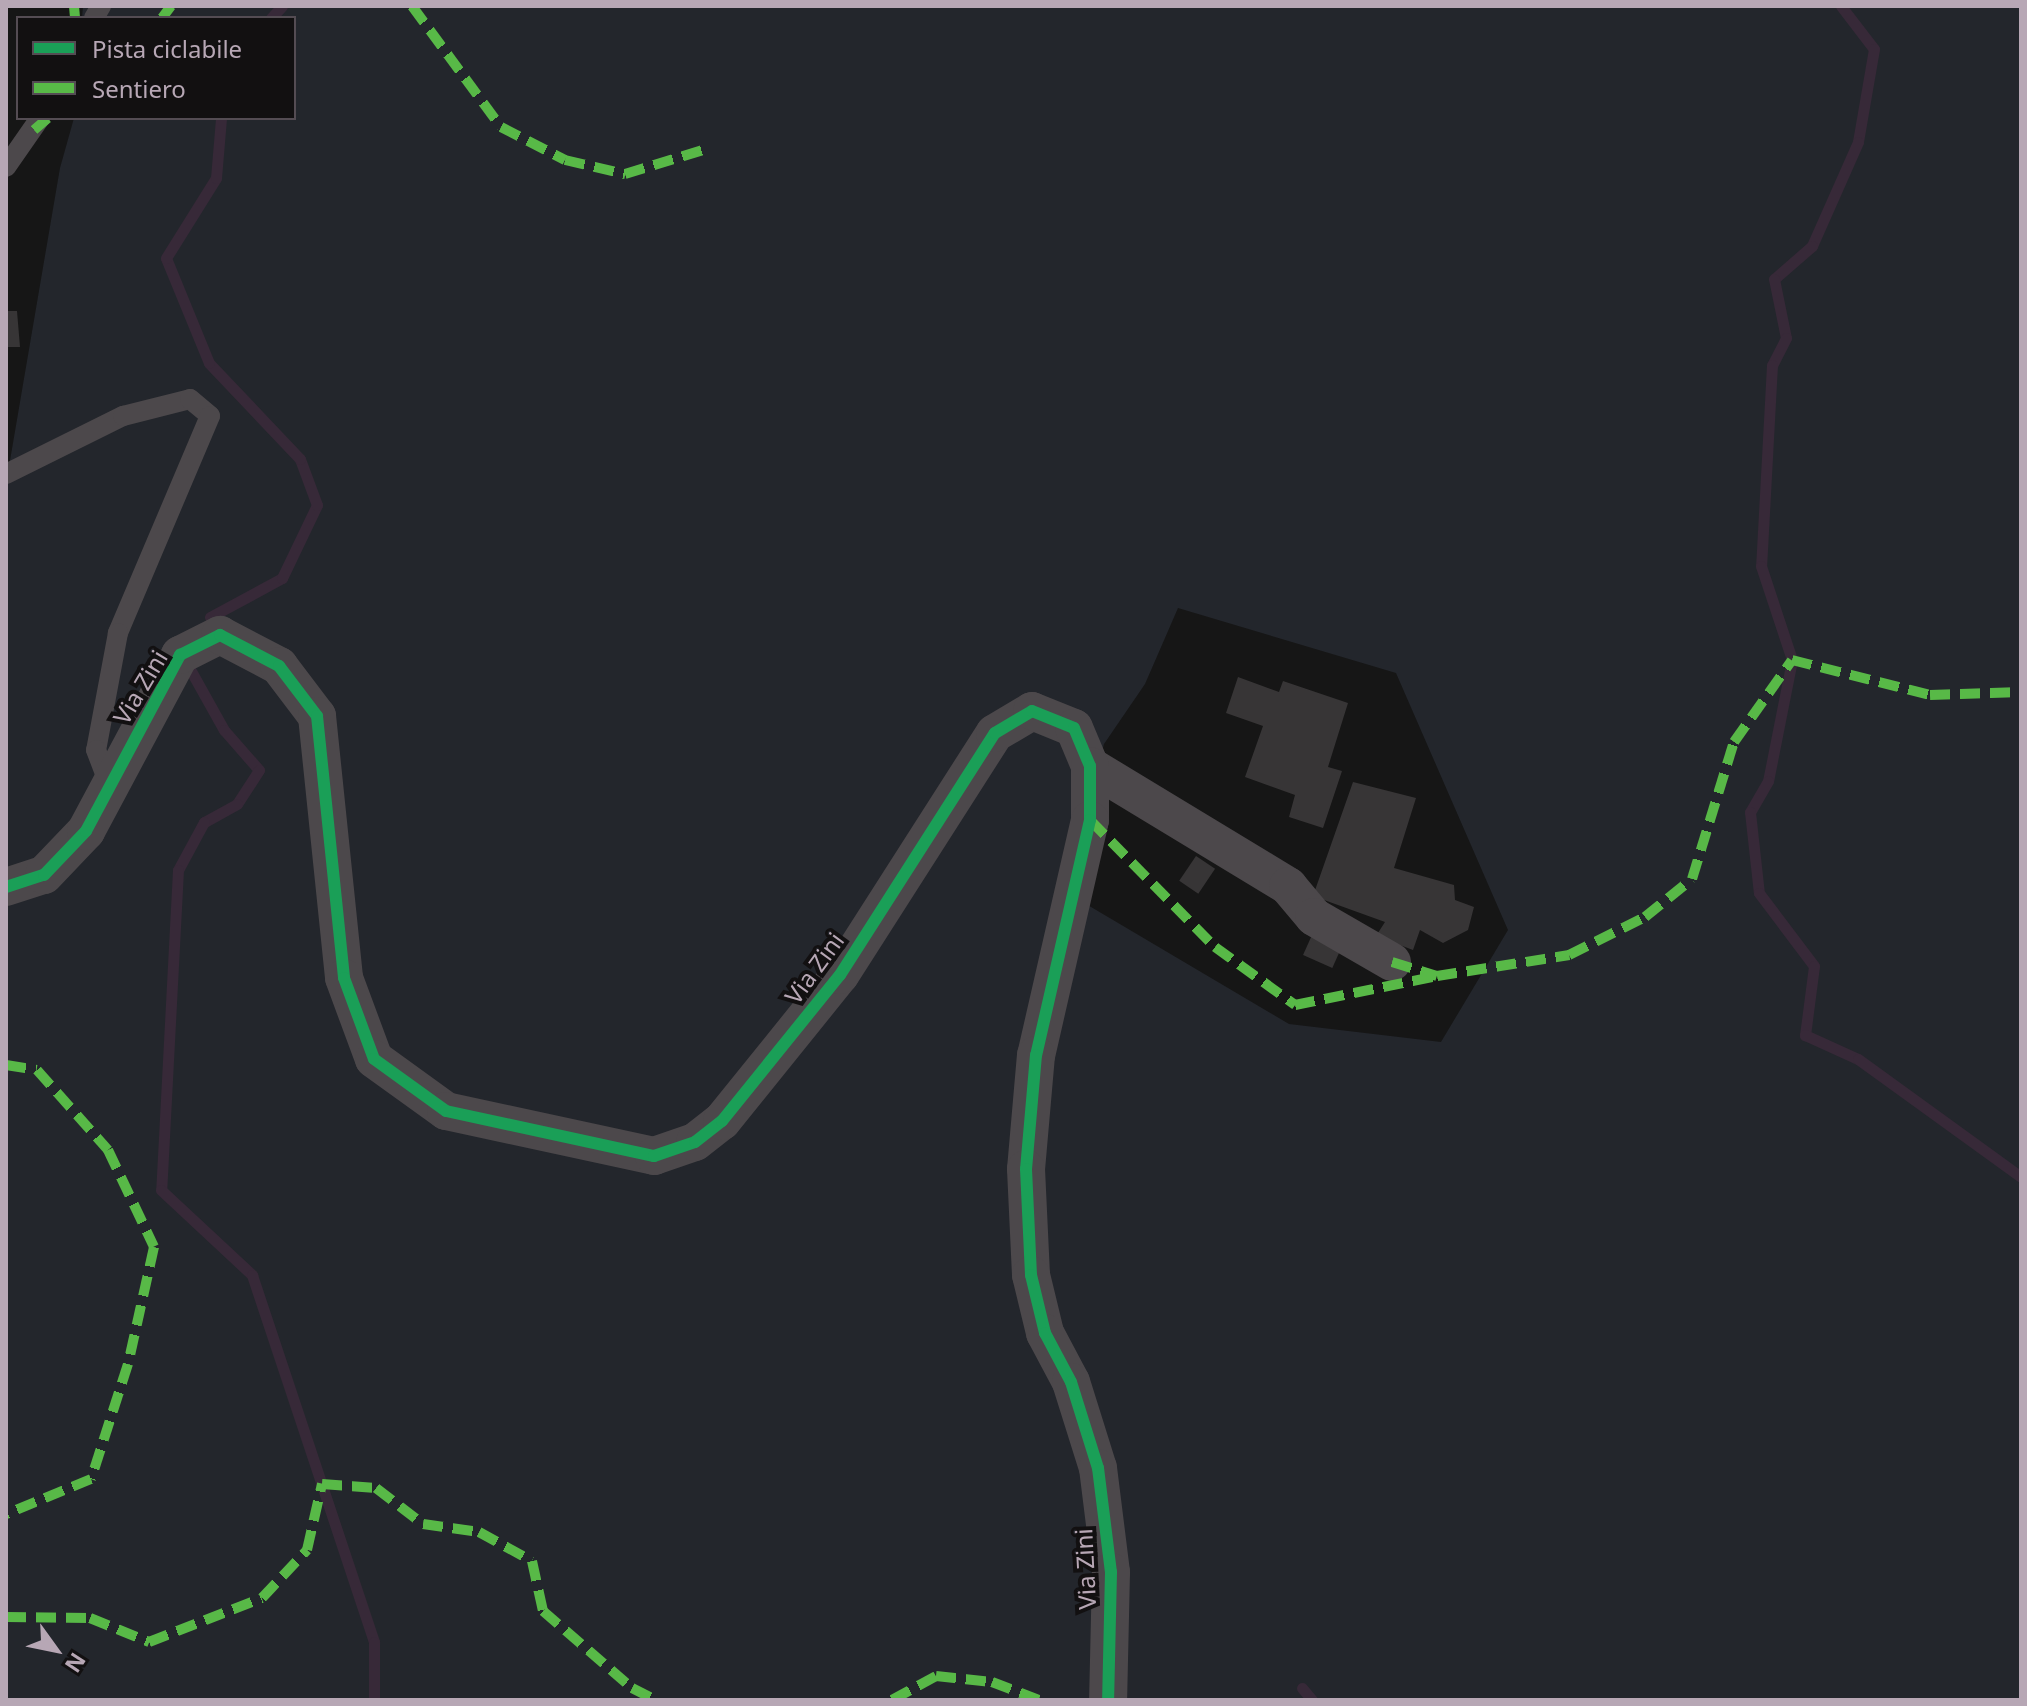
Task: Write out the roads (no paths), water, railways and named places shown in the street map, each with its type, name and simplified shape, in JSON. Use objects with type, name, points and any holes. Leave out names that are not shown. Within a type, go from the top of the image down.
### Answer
[{"type":"street","name":"Via Zini","points":[[6,887],[44,875],[86,831],[180,655],[220,635],[279,666],[317,716],[344,978],[374,1059],[446,1111],[654,1156],[695,1142],[732,1109],[840,975],[995,733],[1032,711],[1074,728],[1090,766],[1090,820],[1036,1055],[1026,1169],[1034,1290],[1098,1468],[1111,1572],[1108,1700]]},
{"type":"street","points":[[1090,766],[1288,886],[1314,917],[1392,962]]},
{"type":"lane","points":[[6,167],[39,120]]},
{"type":"lane","name":"Via Zini","points":[[6,474],[123,416],[190,399],[210,416],[118,633],[96,750],[109,784]]},
{"type":"waterway","points":[[273,16],[282,6]]},
{"type":"waterway","points":[[1841,6],[1874,49],[1858,142],[1812,246],[1774,279],[1786,338],[1772,365],[1761,566],[1792,660],[1768,781],[1750,812],[1759,893],[1814,966],[1805,1035],[1858,1059],[2021,1177]]},
{"type":"waterway","points":[[210,617],[282,578],[317,505],[300,459],[209,363],[166,258],[216,178],[221,120]]},
{"type":"waterway","points":[[191,671],[224,730],[259,770],[237,804],[204,822],[178,870],[161,1190],[252,1275],[374,1642],[374,1700]]},
{"type":"waterway","points":[[1302,1688],[1312,1700]]}]
